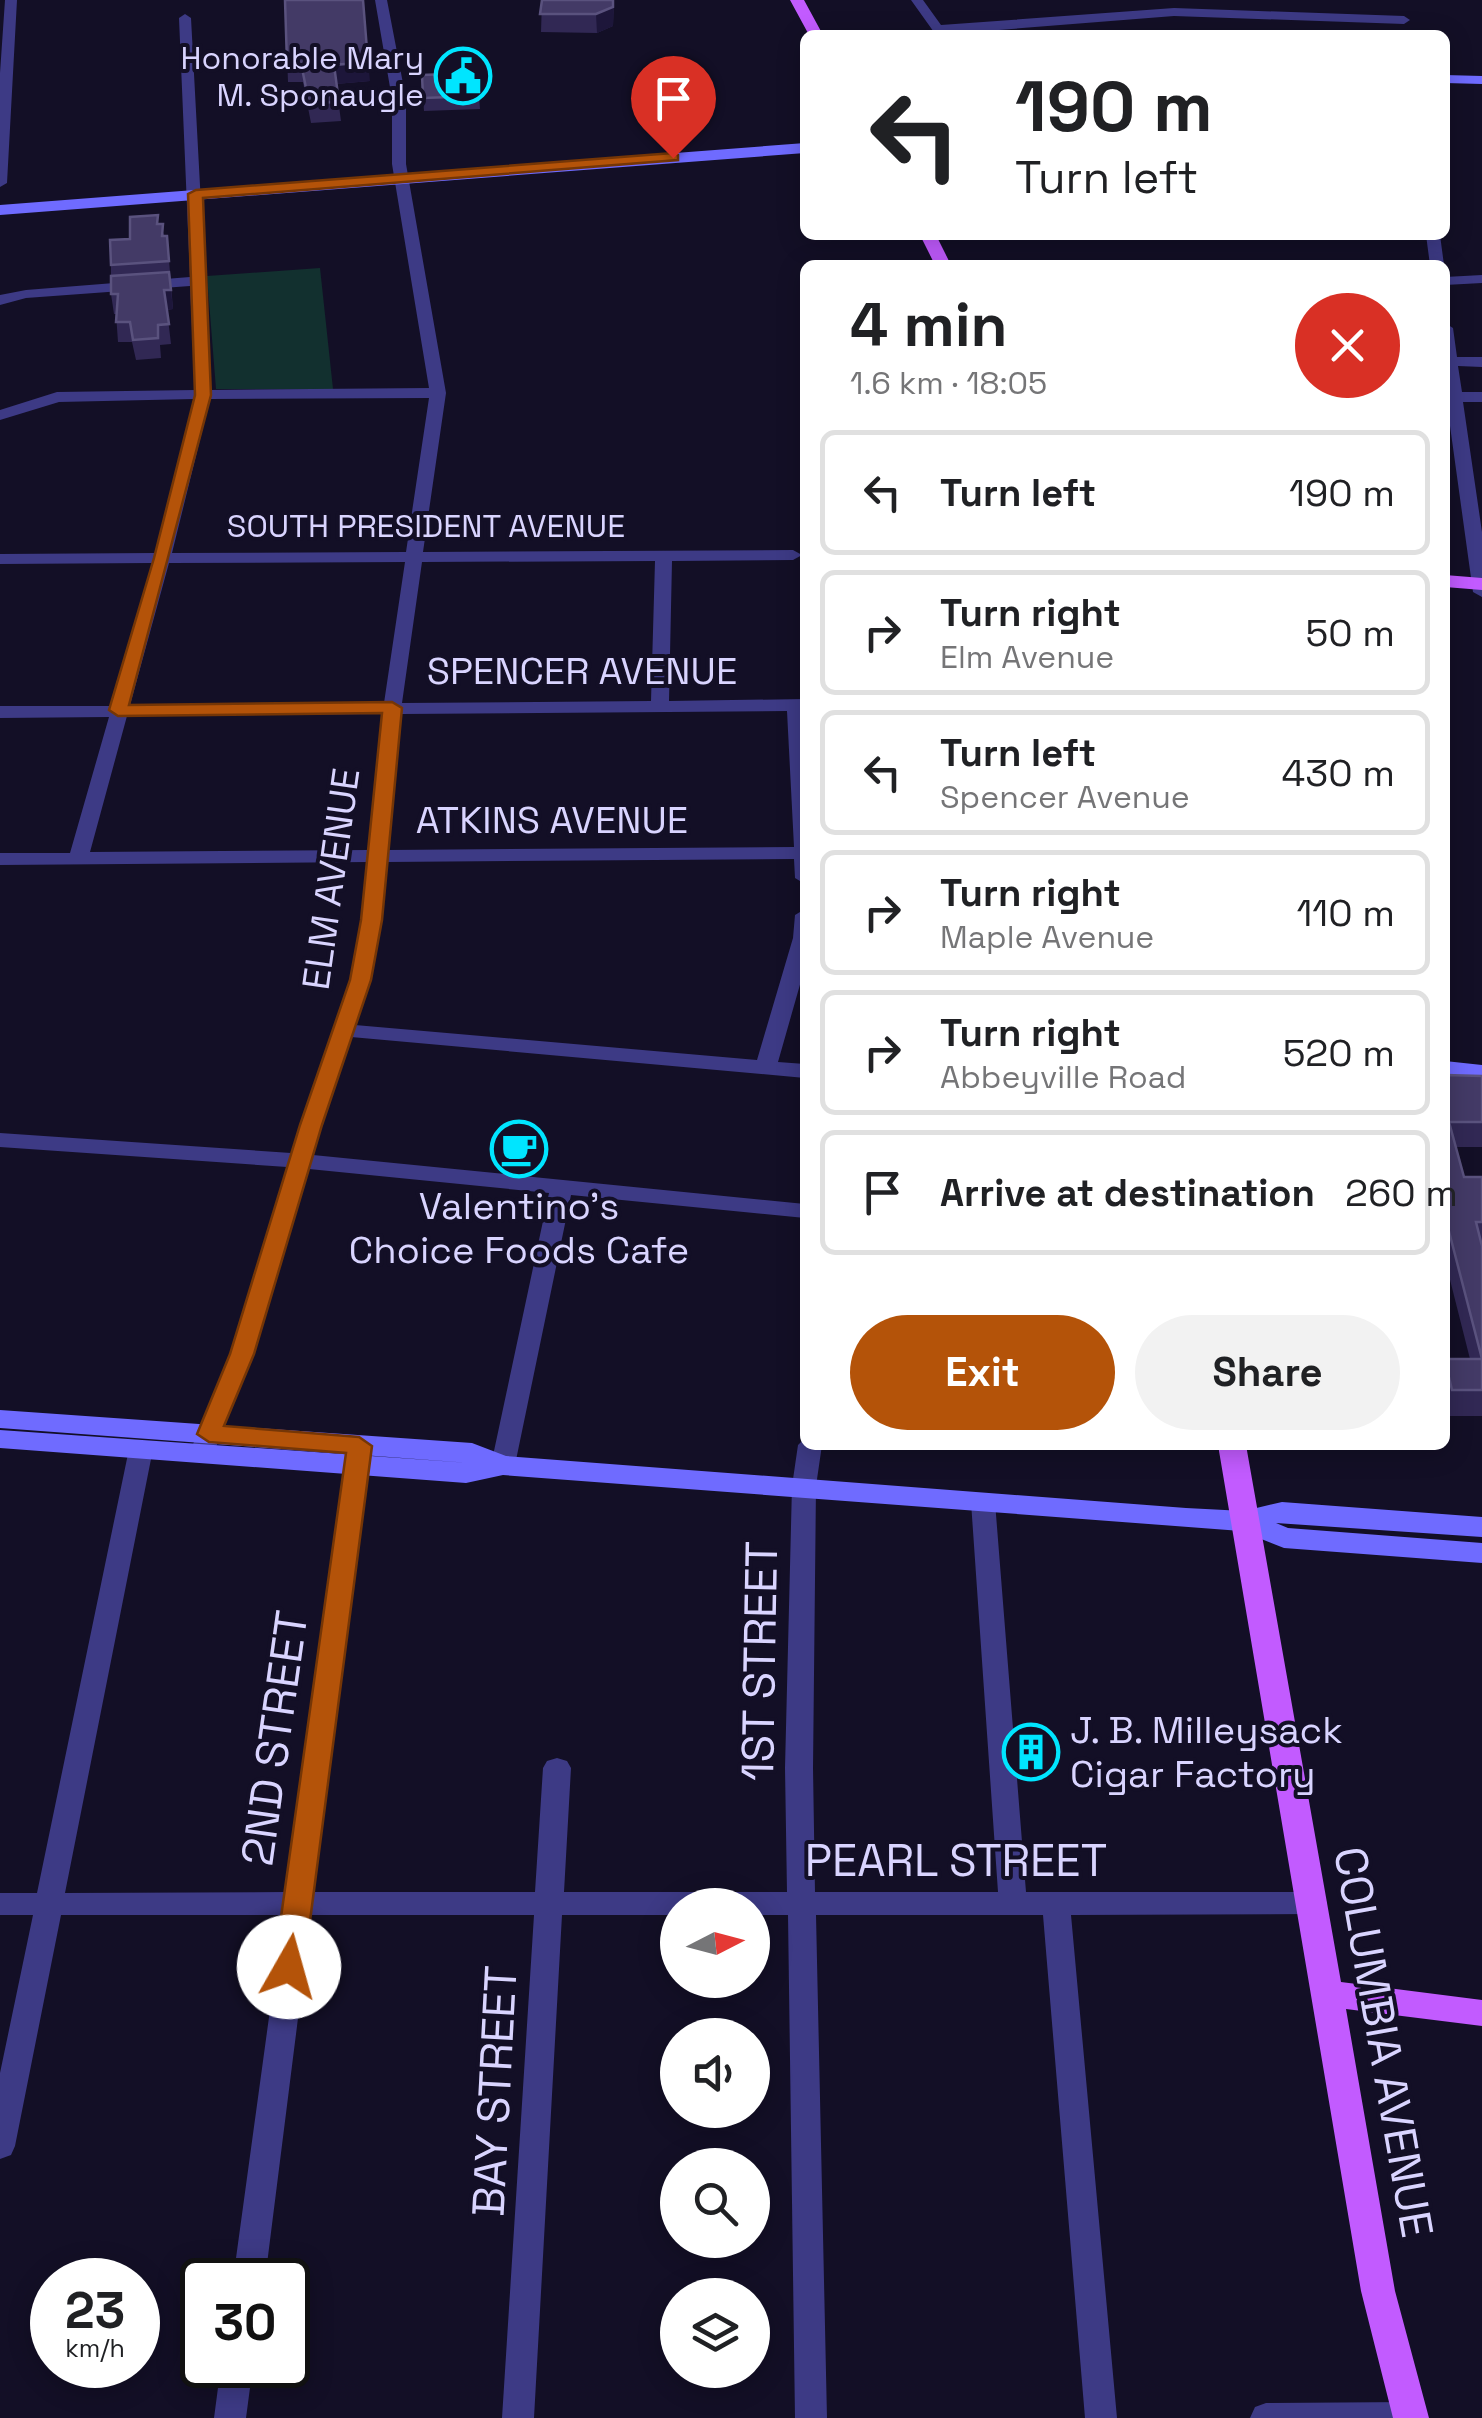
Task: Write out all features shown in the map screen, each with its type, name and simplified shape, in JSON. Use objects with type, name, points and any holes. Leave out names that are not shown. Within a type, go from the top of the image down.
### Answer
[{"type":"main road","points":[[797,0],[813,30]]},
{"type":"main road","points":[[1450,583],[1481,587]]},
{"type":"main road","name":"COLUMBIA AVENUE","points":[[1233,1450],[1330,1994],[1378,2290],[1411,2418]]},
{"type":"main road","points":[[1330,1994],[1482,2014]]},
{"type":"street","points":[[0,183],[12,0]]},
{"type":"street","name":"ELM AVENUE","points":[[205,1444],[242,1354],[360,980],[372,920],[392,708],[438,394],[402,179],[400,99],[381,0]]},
{"type":"street","points":[[918,0],[939,30]]},
{"type":"street","points":[[962,30],[1238,7],[1406,28],[1402,0]]},
{"type":"street","points":[[78,859],[203,395],[196,194],[184,18]]},
{"type":"street","points":[[1450,79],[1482,80]]},
{"type":"street","points":[[0,209],[800,148]]},
{"type":"street","points":[[1450,280],[1482,279]]},
{"type":"street","points":[[0,300],[26,294],[200,280]]},
{"type":"street","points":[[1450,361],[1482,362]]},
{"type":"street","points":[[1450,368],[1481,587]]},
{"type":"street","points":[[0,415],[69,396],[438,394]]},
{"type":"street","points":[[1454,397],[1482,398]]},
{"type":"street","points":[[1462,460],[1482,462]]},
{"type":"street","points":[[660,706],[664,554]]},
{"type":"street","name":"SOUTH PRESIDENT AVENUE","points":[[0,559],[793,555]]},
{"type":"street","name":"SPENCER AVENUE","points":[[0,712],[800,704]]},
{"type":"street","name":"ATKINS AVENUE","points":[[0,859],[800,854]]},
{"type":"street","points":[[766,1067],[800,948]]},
{"type":"street","points":[[345,1030],[800,1070]]},
{"type":"street","points":[[1450,1069],[1482,1072]]},
{"type":"street","points":[[0,1140],[301,1162],[800,1210]]},
{"type":"street","points":[[503,1465],[562,1186]]},
{"type":"street","points":[[0,1419],[205,1444],[358,1455],[466,1473],[503,1465],[804,1486],[1244,1522],[1284,1538],[1482,1553]]},
{"type":"street","points":[[0,1439],[142,1449],[205,1444]]},
{"type":"street","points":[[0,2146],[142,1449]]},
{"type":"street","name":"1ST STREET","points":[[809,1450],[804,1486],[799,1768],[812,2418]]},
{"type":"street","name":"2ND STREET","points":[[252,2258],[358,1455]]},
{"type":"street","points":[[983,1502],[1013,1903]]},
{"type":"street","points":[[1244,1522],[1282,1512],[1482,1528]]},
{"type":"street","name":"BAY STREET","points":[[518,2418],[557,1768]]},
{"type":"street","points":[[1056,1903],[1101,2418]]},
{"type":"street","name":"PEARL STREET","points":[[0,1904],[1313,1903]]},
{"type":"street","points":[[230,2418],[235,2388]]},
{"type":"street","points":[[1266,2418],[1411,2418]]},
{"type":"green space","points":[[320,268],[333,389],[216,389],[207,276]]},
{"type":"building","points":[[285,0],[363,0],[368,62],[334,65],[339,102],[309,103],[301,63],[287,63]]},
{"type":"building","points":[[542,0],[613,0],[613,7],[596,14],[540,14]]},
{"type":"building","points":[[476,55],[480,96],[423,98],[422,75],[449,74],[446,57]]},
{"type":"building","points":[[158,215],[157,224],[163,224],[162,236],[167,236],[169,261],[111,265],[110,240],[130,239],[130,217]]},
{"type":"building","points":[[169,272],[171,290],[164,290],[169,324],[158,325],[158,338],[133,340],[130,322],[116,322],[118,294],[111,294],[111,276]]},
{"type":"building","points":[[1450,1075],[1482,1076],[1482,1122],[1450,1122]]},
{"type":"building","points":[[1450,1126],[1464,1177],[1482,1177],[1482,1222],[1476,1222],[1482,1246],[1482,1359],[1450,1235]]},
{"type":"building","points":[[1450,1359],[1482,1359],[1482,1390],[1452,1390]]},
{"type":"building","points":[[1018,1736],[1048,1736],[1049,1751],[1020,1752]]},
{"type":"place","name":"Honorable Mary M. Sponaugle","points":[[463,76]]},
{"type":"place","name":"Valentino's Choice Foods Cafe","points":[[519,1149]]},
{"type":"place","name":"J. B. Milleysack Cigar Factory","points":[[1031,1752]]},
{"type":"route","points":[[289,1967],[359,1446],[209,1434],[242,1354],[311,1125],[360,980],[372,920],[392,708],[118,710],[203,395],[196,194],[673,158]]}]
